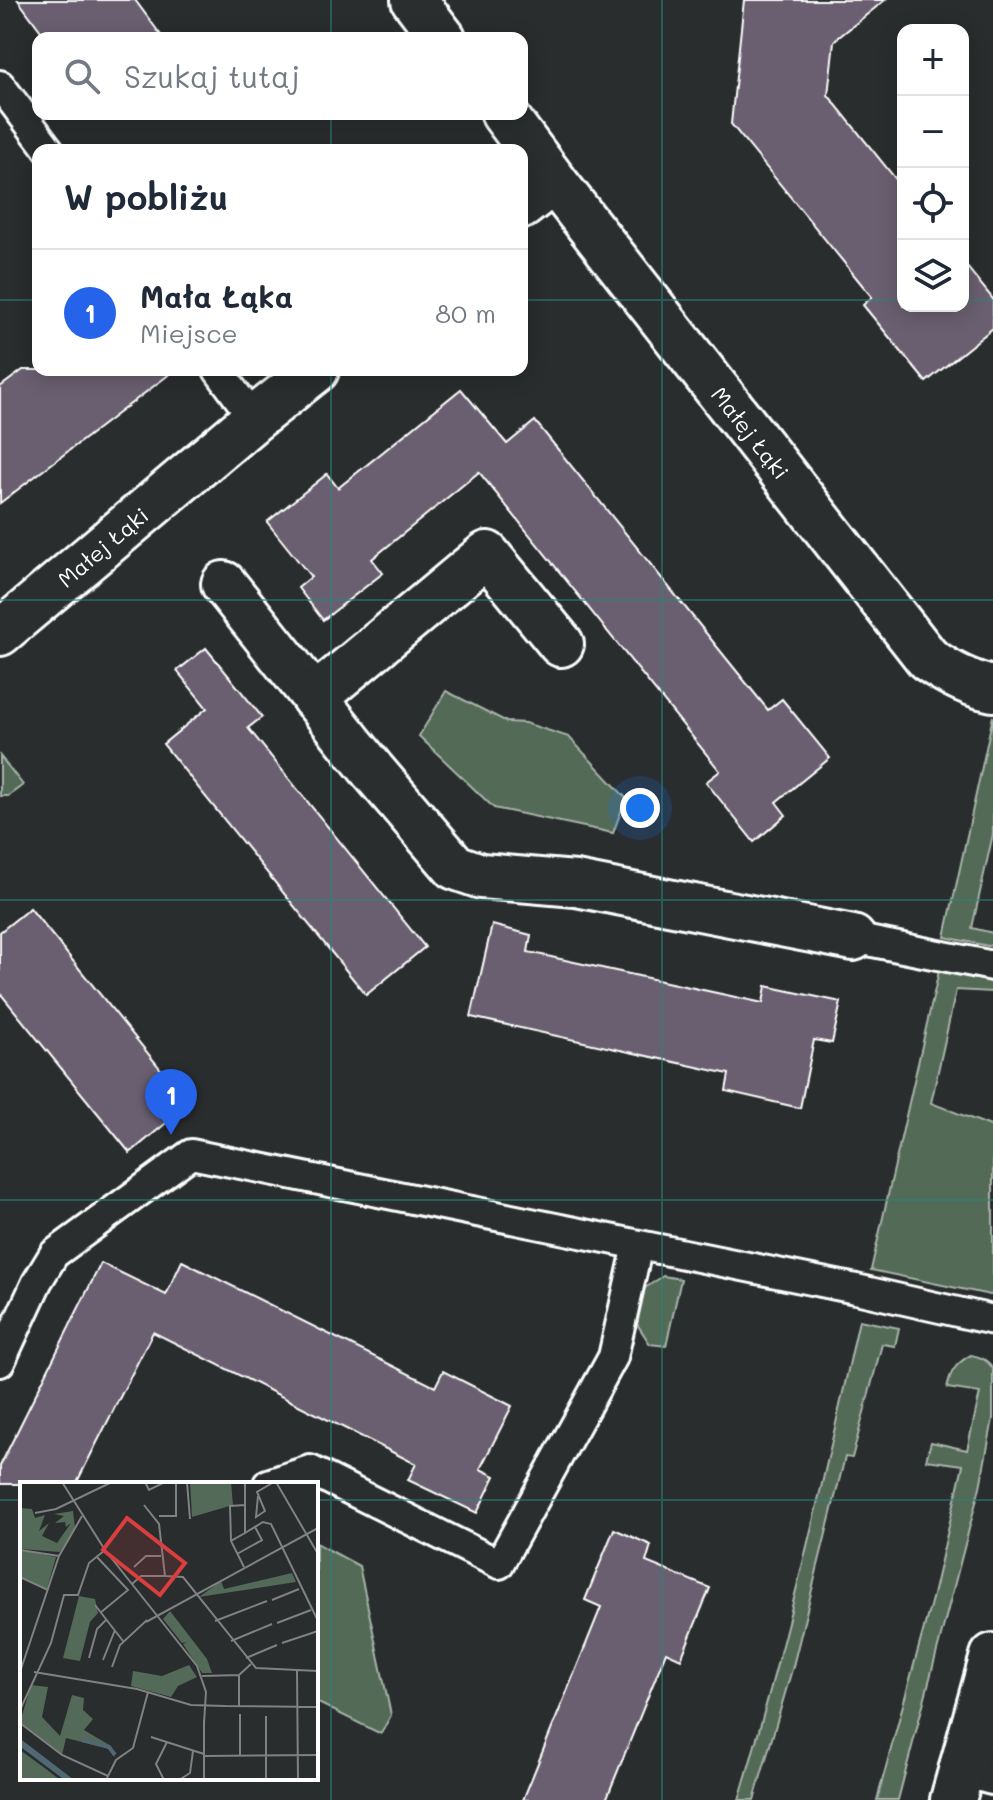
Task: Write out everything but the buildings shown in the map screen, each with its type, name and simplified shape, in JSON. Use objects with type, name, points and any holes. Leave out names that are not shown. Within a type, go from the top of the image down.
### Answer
[{"type":"street","points":[[414,0],[438,32]]},
{"type":"street","name":"Małej Łąki","points":[[507,120],[517,144]]},
{"type":"street","name":"Małej Łąki","points":[[528,170],[538,193],[928,659],[949,674],[993,689]]},
{"type":"street","name":"Małej Łąki","points":[[0,633],[308,376]]},
{"type":"street","points":[[314,698],[487,554],[561,644]]},
{"type":"street","points":[[224,584],[446,860],[455,867],[481,876],[576,884],[853,938]]},
{"type":"street","points":[[970,1778],[993,1656]]},
{"type":"lane","points":[[0,85],[44,144]]},
{"type":"lane","points":[[222,376],[254,419]]},
{"type":"lane","points":[[853,938],[993,966]]},
{"type":"lane","points":[[0,1362],[37,1282],[54,1254],[191,1154],[856,1289],[993,1320]]},
{"type":"lane","points":[[274,1482],[310,1470],[499,1564],[613,1357],[638,1245]]},
{"type":"green space","points":[[446,691],[507,722],[525,723],[569,737],[626,798],[613,833],[494,808],[419,736]]},
{"type":"green space","points":[[993,716],[993,834],[972,928],[993,933],[993,945],[988,946],[945,937]]},
{"type":"green space","points":[[0,756],[23,785],[8,796],[0,796]]},
{"type":"green space","points":[[939,971],[993,980],[992,992],[956,990],[931,1103],[993,1127],[993,1294],[990,1295],[871,1270]]},
{"type":"green space","points":[[663,1276],[681,1279],[666,1346],[650,1344],[637,1324],[645,1288]]},
{"type":"green space","points":[[859,1320],[899,1328],[895,1346],[882,1344],[852,1458],[845,1457],[793,1666],[754,1800],[739,1800],[804,1561]]},
{"type":"green space","points":[[971,1355],[984,1359],[993,1369],[993,1419],[980,1487],[898,1800],[877,1800],[933,1595],[963,1465],[926,1460],[931,1442],[967,1450],[980,1393],[947,1388],[954,1368]]},
{"type":"green space","points":[[318,1544],[359,1566],[391,1715],[381,1734],[318,1703]]},
{"type":"place","name":"Mała Łąka","points":[[171,1135]]}]
